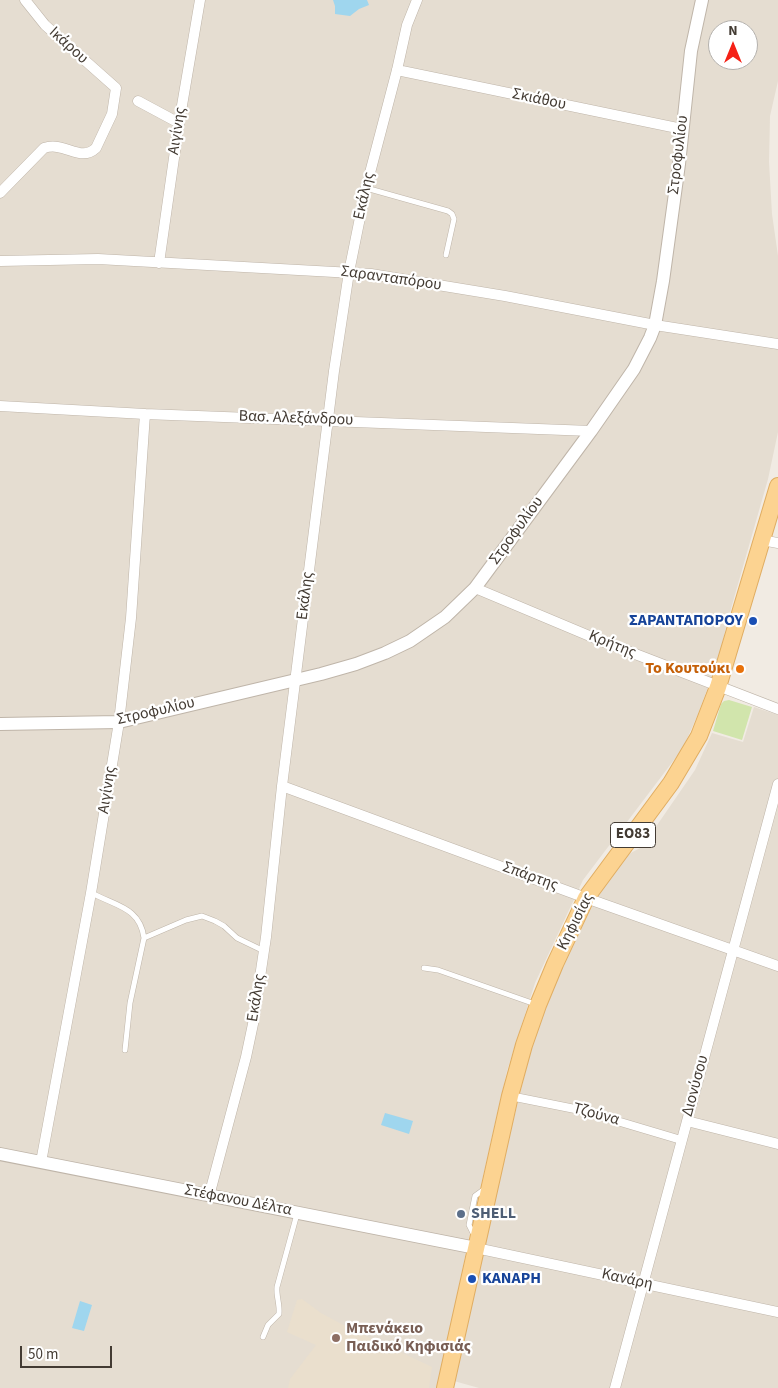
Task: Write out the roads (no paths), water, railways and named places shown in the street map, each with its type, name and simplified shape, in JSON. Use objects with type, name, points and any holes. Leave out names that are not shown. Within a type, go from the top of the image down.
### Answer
[{"type":"main road","name":"Κηφισίας","points":[[450,1387],[477,1244],[510,1096],[524,1045],[538,1005],[554,964],[586,898],[675,777],[699,736],[770,542],[778,486]]},
{"type":"street","name":"Ικάρου","points":[[0,192],[44,148],[58,146],[82,154],[89,153],[96,148],[112,114],[116,88],[45,25],[25,0]]},
{"type":"street","name":"Αιγίνης","points":[[159,263],[179,123],[200,0]]},
{"type":"street","name":"Εκάλης","points":[[208,1196],[253,1024],[264,951],[282,786],[334,371],[349,272],[366,188],[407,25],[417,0]]},
{"type":"street","name":"Στροφυλίου","points":[[0,724],[120,722],[356,664],[410,641],[445,617],[475,588],[591,431],[634,369],[655,325],[664,272],[691,50],[702,0]]},
{"type":"street","name":"Σκιάθου","points":[[397,70],[682,129]]},
{"type":"street","points":[[138,101],[179,123]]},
{"type":"street","name":"Σαρανταπόρου","points":[[0,261],[98,259],[371,274],[505,296],[655,325],[778,344]]},
{"type":"street","name":"Βασ. Αλεξάνδρου","points":[[0,406],[145,414],[591,431]]},
{"type":"street","name":"Αιγίνης","points":[[41,1162],[91,893],[120,722],[131,618],[145,414]]},
{"type":"street","name":"Κρήτης","points":[[475,588],[599,640],[778,709]]},
{"type":"street","name":"Διονύσου","points":[[615,1388],[778,784]]},
{"type":"street","name":"Σπάρτης","points":[[282,786],[586,898],[778,966]]},
{"type":"street","name":"Τζούνα","points":[[510,1096],[580,1110],[682,1140]]},
{"type":"street","points":[[687,1121],[778,1144]]},
{"type":"street","name":"Στέφανου Δέλτα","points":[[0,1154],[297,1213],[477,1244]]},
{"type":"street","name":"Κανάρη","points":[[477,1244],[643,1284],[778,1312]]},
{"type":"lane","points":[[366,188],[448,211],[452,214],[454,219],[446,255]]},
{"type":"lane","points":[[91,893],[132,912],[143,931],[144,938],[130,1003],[124,1050]]},
{"type":"lane","points":[[144,938],[186,920],[202,916],[224,926],[237,938],[264,951]]},
{"type":"lane","points":[[424,968],[438,970],[538,1005]]},
{"type":"lane","points":[[263,1337],[268,1325],[279,1314],[279,1303],[276,1294],[277,1287],[297,1213]]},
{"type":"water","points":[[333,0],[367,0],[369,5],[359,9],[350,16],[335,14]]},
{"type":"water","points":[[385,1113],[413,1121],[409,1134],[381,1125]]},
{"type":"water","points":[[80,1301],[92,1305],[84,1331],[72,1328]]},
{"type":"place","name":"ΣΑΡΑΝΤΑΠΟΡΟΥ","points":[[753,621]]},
{"type":"place","name":"Το Κουτούκι","points":[[740,669]]},
{"type":"place","name":"SHELL","points":[[461,1214]]},
{"type":"place","name":"ΚΑΝΑΡΗ","points":[[472,1279]]},
{"type":"place","name":"Μπενάκειο Παιδικό Κηφισιάς","points":[[336,1338]]}]
